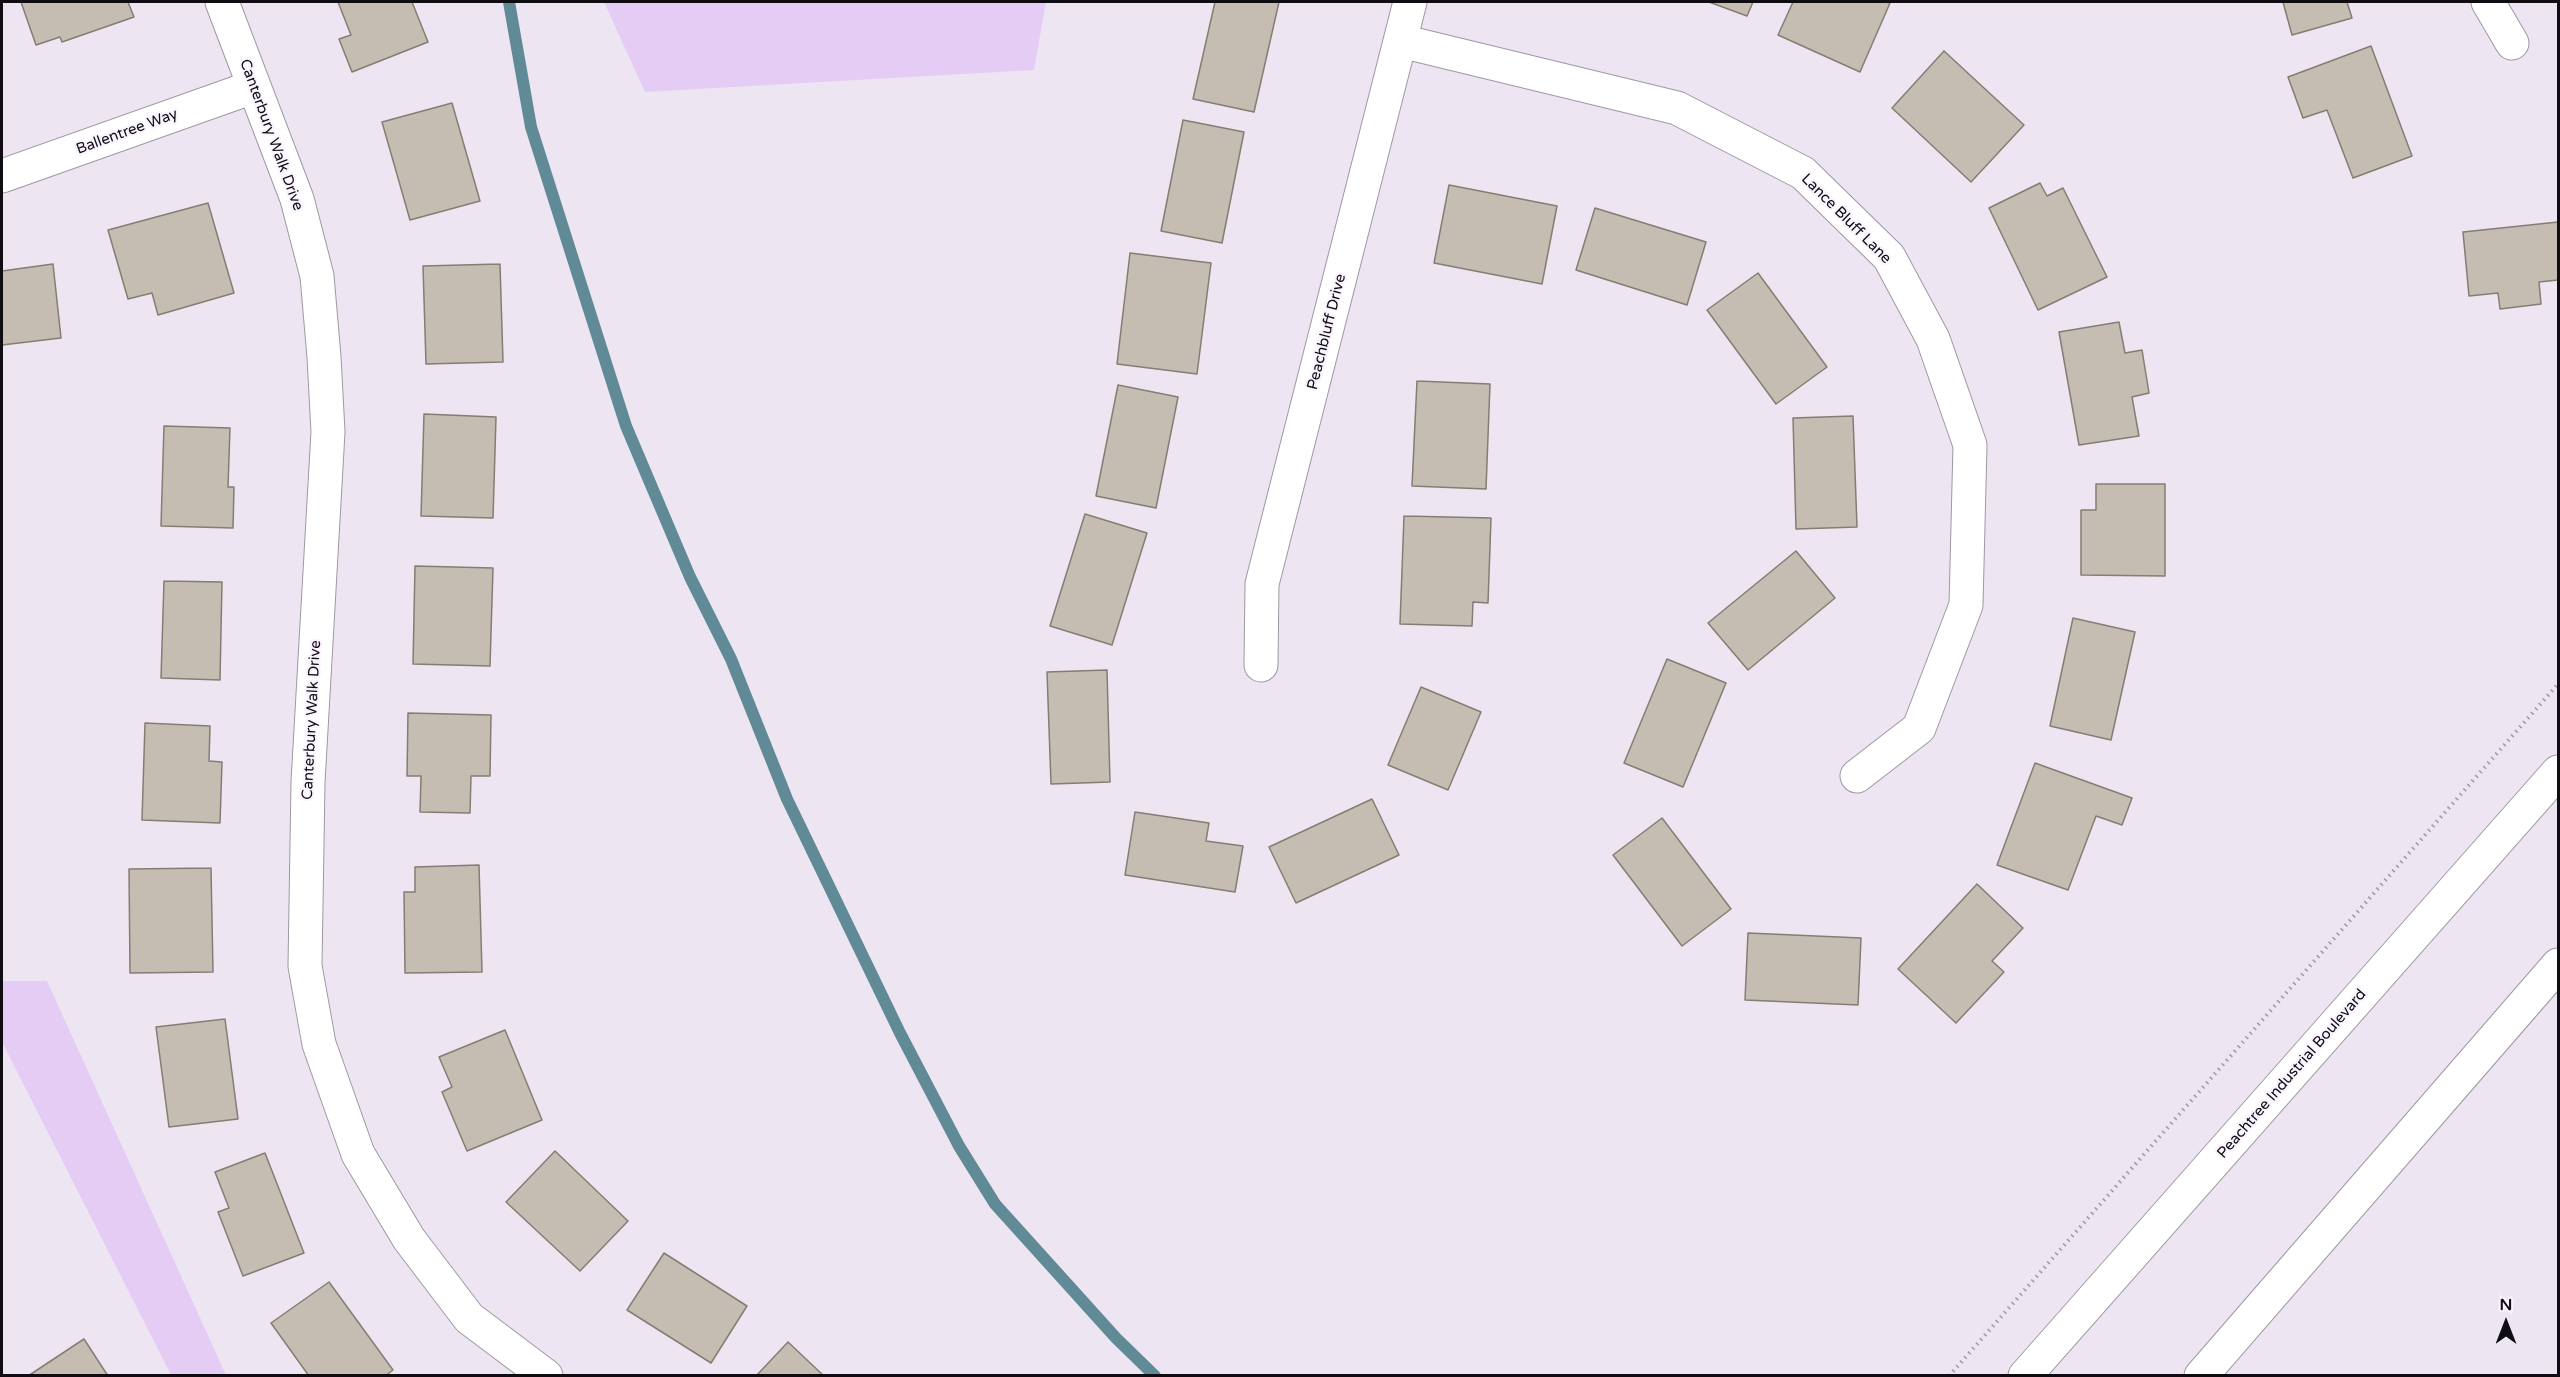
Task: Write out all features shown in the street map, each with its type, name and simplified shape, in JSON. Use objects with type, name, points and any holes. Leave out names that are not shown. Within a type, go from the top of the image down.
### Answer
[{"type":"main road","name":"Canterbury Walk Drive","points":[[222,2],[297,199],[317,276],[328,432],[308,782],[305,966],[319,1044],[358,1154],[409,1239],[469,1318],[546,1376]]},
{"type":"main road","name":"Peachbluff Drive","points":[[1261,665],[1262,584],[1410,2]]},
{"type":"main road","points":[[2488,2],[2511,43]]},
{"type":"main road","name":"Lance Bluff Lane","points":[[1401,41],[1677,108],[1803,173],[1889,257],[1934,339],[1970,445],[1966,605],[1919,728],[1857,776]]},
{"type":"main road","name":"Ballentree Way","points":[[2,176],[253,87]]},
{"type":"main road","name":"Peachtree Industrial Boulevard","points":[[2025,1376],[2559,772]]},
{"type":"main road","points":[[2201,1376],[2559,965]]},
{"type":"path","points":[[1949,1376],[2559,684]]},
{"type":"shaded area","points":[[604,2],[1046,2],[1034,70],[645,92]]},
{"type":"shaded area","points":[[2,981],[47,981],[226,1375],[171,1375],[2,1042]]},
{"type":"building","points":[[21,2],[128,2],[134,17],[62,42],[60,37],[36,45]]},
{"type":"building","points":[[338,2],[412,2],[428,42],[352,72],[339,39],[351,35]]},
{"type":"building","points":[[1215,2],[1279,2],[1254,112],[1193,99]]},
{"type":"building","points":[[1709,2],[1753,2],[1747,16]]},
{"type":"building","points":[[1793,2],[1890,3],[1860,72],[1778,35]]},
{"type":"building","points":[[2283,2],[2347,2],[2352,18],[2292,35]]},
{"type":"building","points":[[2371,46],[2412,156],[2353,178],[2327,110],[2303,118],[2288,77]]},
{"type":"building","points":[[1944,51],[2024,125],[1971,182],[1892,108]]},
{"type":"building","points":[[452,103],[480,201],[410,220],[382,122]]},
{"type":"building","points":[[1183,120],[1244,132],[1222,243],[1161,231]]},
{"type":"building","points":[[2040,183],[2047,196],[2063,188],[2107,277],[2038,310],[1989,208]]},
{"type":"building","points":[[1449,185],[1557,206],[1542,284],[1434,263]]},
{"type":"building","points":[[208,203],[234,293],[158,315],[152,293],[128,299],[108,230]]},
{"type":"building","points":[[1595,208],[1706,242],[1687,305],[1576,270]]},
{"type":"building","points":[[2558,222],[2558,280],[2539,282],[2541,304],[2500,309],[2498,293],[2469,296],[2463,232]]},
{"type":"building","points":[[1130,253],[1211,263],[1197,374],[1117,364]]},
{"type":"building","points":[[53,264],[61,338],[2,345],[2,271]]},
{"type":"building","points":[[500,264],[503,362],[426,364],[423,266]]},
{"type":"building","points":[[1758,273],[1827,367],[1776,404],[1707,310]]},
{"type":"building","points":[[2119,322],[2125,353],[2142,350],[2149,393],[2132,397],[2139,436],[2079,445],[2059,332]]},
{"type":"building","points":[[1417,381],[1490,384],[1486,489],[1412,486]]},
{"type":"building","points":[[1118,385],[1178,397],[1156,508],[1096,496]]},
{"type":"building","points":[[424,414],[496,417],[493,518],[421,516]]},
{"type":"building","points":[[1853,416],[1857,527],[1796,529],[1793,418]]},
{"type":"building","points":[[164,426],[230,428],[228,487],[234,487],[233,528],[161,526]]},
{"type":"building","points":[[2096,484],[2165,484],[2165,576],[2081,575],[2081,510],[2096,510]]},
{"type":"building","points":[[1085,514],[1147,533],[1112,645],[1050,626]]},
{"type":"building","points":[[1404,516],[1491,518],[1488,603],[1473,602],[1472,626],[1400,624]]},
{"type":"building","points":[[1796,551],[1835,598],[1748,670],[1708,623]]},
{"type":"building","points":[[415,566],[493,568],[490,666],[413,664]]},
{"type":"building","points":[[164,581],[222,582],[220,680],[161,678]]},
{"type":"building","points":[[2073,618],[2135,632],[2111,740],[2050,726]]},
{"type":"building","points":[[1667,659],[1726,683],[1683,787],[1624,763]]},
{"type":"building","points":[[1107,670],[1110,782],[1051,784],[1047,672]]},
{"type":"building","points":[[1421,687],[1481,712],[1448,790],[1388,765]]},
{"type":"building","points":[[408,713],[491,715],[490,776],[471,776],[470,813],[420,812],[421,776],[407,776]]},
{"type":"building","points":[[145,723],[210,726],[209,761],[222,762],[220,823],[142,820]]},
{"type":"building","points":[[2035,763],[2132,798],[2122,825],[2096,816],[2068,890],[1997,865]]},
{"type":"building","points":[[1372,799],[1399,855],[1296,903],[1269,847]]},
{"type":"building","points":[[1135,812],[1209,823],[1206,841],[1243,846],[1235,892],[1125,875]]},
{"type":"building","points":[[1662,818],[1731,909],[1682,946],[1613,855]]},
{"type":"building","points":[[479,865],[482,972],[405,973],[404,892],[415,892],[415,867]]},
{"type":"building","points":[[211,868],[213,972],[130,973],[129,869]]},
{"type":"building","points":[[1977,884],[2023,928],[1992,961],[2004,972],[1956,1023],[1898,969]]},
{"type":"building","points":[[1748,933],[1861,938],[1858,1005],[1745,1000]]},
{"type":"building","points":[[225,1019],[238,1119],[169,1127],[156,1027]]},
{"type":"building","points":[[505,1030],[542,1120],[467,1151],[442,1092],[452,1087],[439,1057]]},
{"type":"building","points":[[555,1151],[628,1221],[580,1271],[506,1202]]},
{"type":"building","points":[[265,1153],[304,1253],[243,1276],[218,1212],[229,1208],[215,1172]]},
{"type":"building","points":[[664,1253],[747,1306],[711,1363],[627,1310]]},
{"type":"building","points":[[329,1282],[393,1370],[385,1376],[309,1376],[271,1323]]},
{"type":"building","points":[[84,1339],[108,1376],[28,1376]]},
{"type":"building","points":[[788,1342],[824,1376],[756,1376]]},
{"type":"waterway","points":[[509,2],[531,127],[626,426],[690,577],[731,659],[787,799],[900,1033],[959,1146],[995,1204],[1116,1338],[1155,1376]]}]
